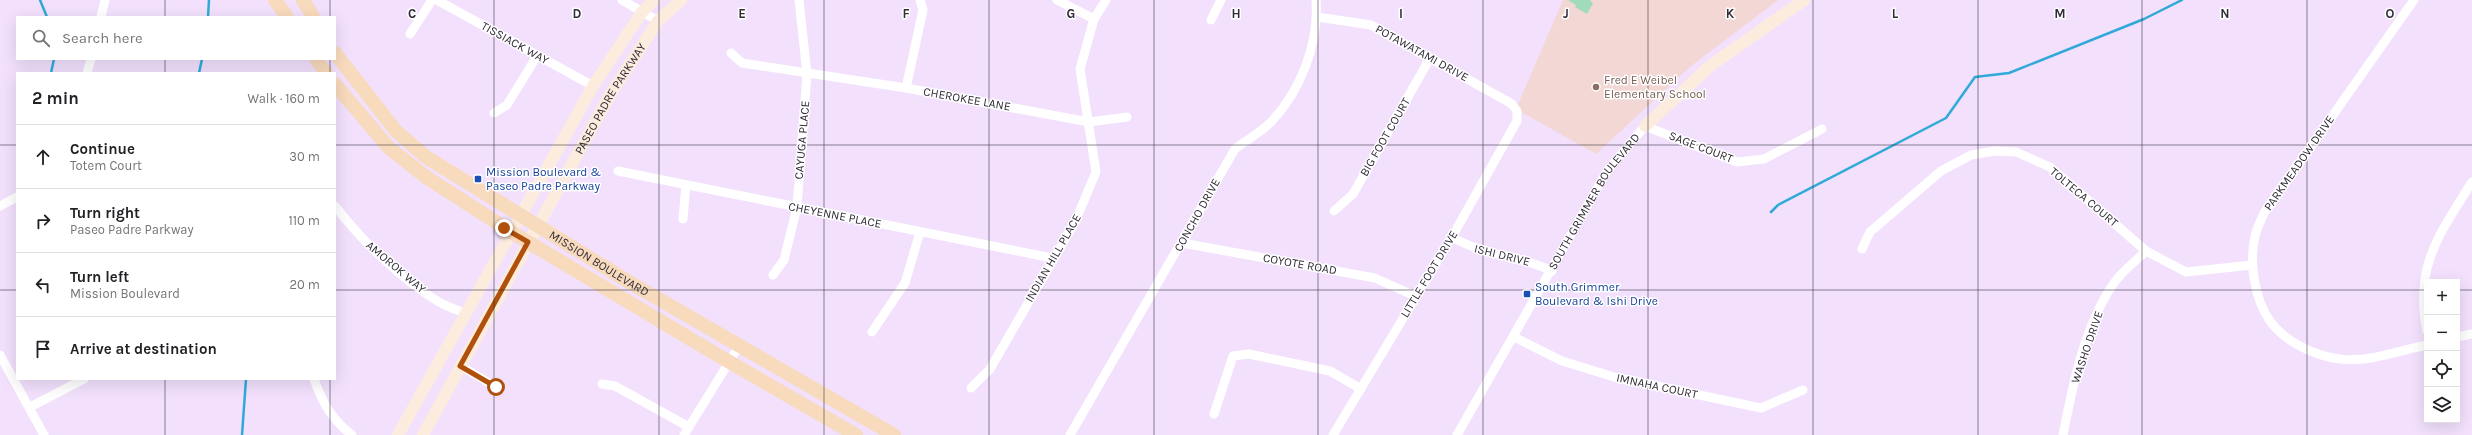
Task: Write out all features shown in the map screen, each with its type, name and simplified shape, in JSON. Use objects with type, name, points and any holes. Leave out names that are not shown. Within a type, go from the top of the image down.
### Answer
[{"type":"main road","points":[[275,0],[286,16]]},
{"type":"main road","points":[[303,0],[312,16]]},
{"type":"main road","name":"PASEO PADRE PARKWAY","points":[[398,435],[513,233],[593,86],[642,12],[654,0]]},
{"type":"main road","name":"PASEO PADRE PARKWAY","points":[[423,435],[610,95],[658,22],[681,0]]},
{"type":"main road","name":"SOUTH GRIMMER BOULEVARD","points":[[1645,126],[1710,66],[1804,0]]},
{"type":"main road","name":"MISSION BOULEVARD","points":[[336,54],[396,132],[426,157],[521,218],[894,435]]},
{"type":"main road","points":[[317,60],[325,72]]},
{"type":"main road","name":"MISSION BOULEVARD","points":[[336,85],[388,148],[426,177],[513,233],[728,362],[856,435]]},
{"type":"street","points":[[101,16],[105,0]]},
{"type":"street","points":[[410,34],[432,0]]},
{"type":"street","name":"TISSIACK WAY","points":[[437,0],[593,86]]},
{"type":"street","points":[[622,0],[658,22]]},
{"type":"street","name":"CAYUGA PLACE","points":[[773,275],[784,260],[796,207],[807,74],[799,0]]},
{"type":"street","points":[[906,88],[923,10],[920,0]]},
{"type":"street","points":[[1057,0],[1094,20]]},
{"type":"street","name":"INDIAN HILL PLACE","points":[[971,388],[990,369],[1052,258],[1075,222],[1096,172],[1080,69],[1094,20],[1106,0]]},
{"type":"street","points":[[1211,20],[1222,0]]},
{"type":"street","name":"CONCHO DRIVE","points":[[1070,435],[1182,243],[1234,149],[1271,122],[1295,89],[1310,56],[1317,17],[1316,0]]},
{"type":"street","name":"PARKMEADOW DRIVE","points":[[2414,0],[2264,213],[2255,235],[2252,266],[2259,296],[2270,321],[2300,346],[2322,355],[2341,360],[2360,359],[2424,346]]},
{"type":"street","name":"POTAWATAMI DRIVE","points":[[1317,17],[1371,25],[1512,104],[1517,111]]},
{"type":"street","name":"CHEROKEE LANE","points":[[731,53],[742,63],[906,88],[1089,122],[1127,117]]},
{"type":"street","points":[[494,113],[507,105],[537,56]]},
{"type":"street","name":"BIG FOOT COURT","points":[[1334,211],[1353,194],[1430,58]]},
{"type":"street","points":[[88,72],[91,60]]},
{"type":"street","name":"LITTLE FOOT DRIVE","points":[[1334,435],[1415,296],[1452,237],[1517,121],[1517,111]]},
{"type":"street","name":"SAGE COURT","points":[[1645,126],[1737,162],[1764,159],[1822,129]]},
{"type":"street","name":"SOUTH GRIMMER BOULEVARD","points":[[1461,434],[1607,171],[1645,126]]},
{"type":"street","name":"TOLTECA COURT","points":[[1862,249],[1870,232],[1941,170],[1972,155],[1994,151],[2016,152],[2050,167],[2146,251],[2186,272],[2252,266]]},
{"type":"street","name":"CHEYENNE PLACE","points":[[618,171],[1052,258]]},
{"type":"street","points":[[2424,317],[2423,284],[2425,269],[2432,249],[2472,182]]},
{"type":"street","points":[[683,219],[686,185]]},
{"type":"street","points":[[0,206],[16,198]]},
{"type":"street","name":"AMOROK WAY","points":[[336,207],[356,233],[415,285],[440,303],[467,314]]},
{"type":"street","points":[[872,332],[906,283],[920,232]]},
{"type":"street","name":"ISHI DRIVE","points":[[1452,237],[1479,251],[1530,262],[1552,271]]},
{"type":"street","name":"COYOTE ROAD","points":[[1182,243],[1375,278],[1415,296]]},
{"type":"street","name":"WASHO DRIVE","points":[[2063,435],[2072,388],[2094,320],[2114,282],[2146,251]]},
{"type":"street","points":[[2460,336],[2472,334]]},
{"type":"street","name":"IMNAHA COURT","points":[[1514,337],[1562,361],[1614,377],[1761,408],[1803,390]]},
{"type":"street","points":[[684,435],[739,346]]},
{"type":"street","points":[[1214,414],[1233,356],[1249,354],[1330,370],[1361,389]]},
{"type":"street","points":[[0,355],[30,407],[44,435]]},
{"type":"street","points":[[460,366],[496,387]]},
{"type":"street","points":[[30,407],[82,380]]},
{"type":"street","points":[[314,380],[319,395],[335,422],[352,435]]},
{"type":"street","points":[[602,384],[616,386],[689,427]]},
{"type":"shaded area","name":"Fred E Weibel Elementary School","points":[[1563,0],[1778,0],[1691,66],[1596,154],[1516,109]]},
{"type":"green space","points":[[1568,0],[1590,0],[1593,3],[1587,14],[1575,7],[1576,5]]},
{"type":"waterway","points":[[40,0],[47,16]]},
{"type":"waterway","points":[[208,16],[209,0]]},
{"type":"waterway","points":[[1771,212],[1778,205],[1946,118],[1975,77],[2009,73],[2144,19],[2182,0]]},
{"type":"waterway","points":[[51,72],[54,60]]},
{"type":"waterway","points":[[199,72],[202,60]]},
{"type":"waterway","points":[[242,435],[246,380]]},
{"type":"place","name":"Fred E Weibel Elementary School","points":[[1596,87]]},
{"type":"place","name":"Mission Boulevard & Paseo Padre Parkway","points":[[478,179]]},
{"type":"place","name":"South Grimmer Boulevard & Ishi Drive","points":[[1527,294]]},
{"type":"route","points":[[496,387],[460,366],[528,242],[504,228]]}]
